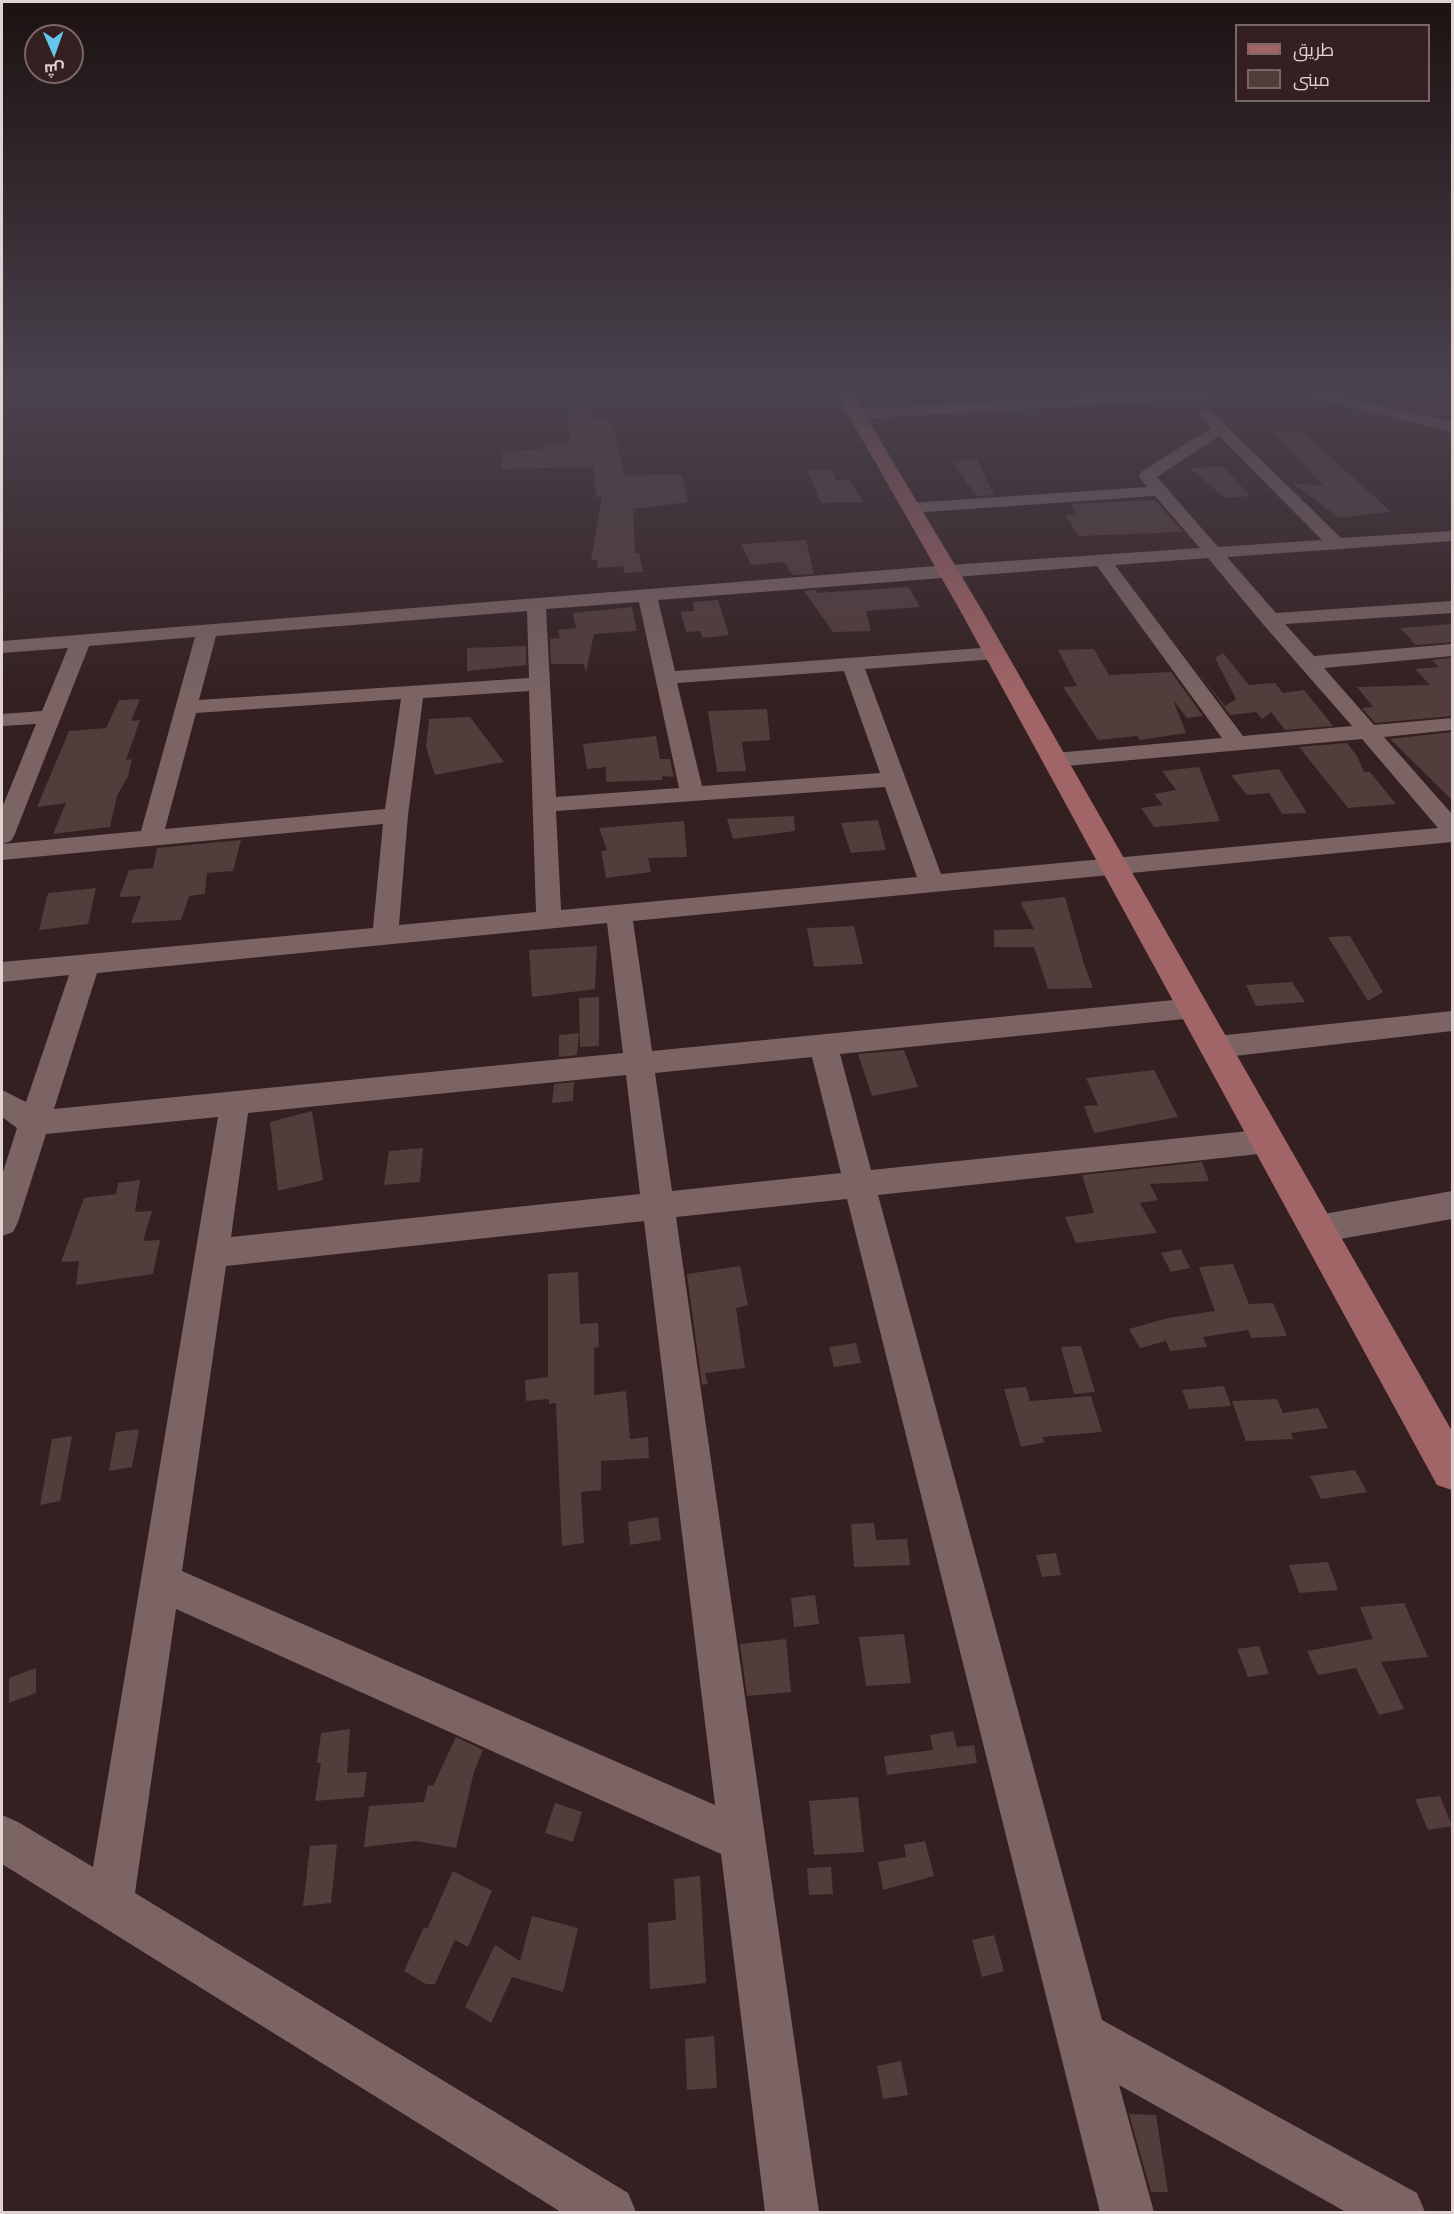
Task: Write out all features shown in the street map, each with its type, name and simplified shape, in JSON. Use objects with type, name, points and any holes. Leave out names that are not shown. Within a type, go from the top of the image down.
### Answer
[{"type":"main road","points":[[902,493],[1217,1047],[1452,1470]]},
{"type":"street","points":[[911,508],[1125,493]]},
{"type":"street","points":[[1161,493],[1452,829]]},
{"type":"street","points":[[1285,493],[1336,544]]},
{"type":"street","points":[[2,647],[948,571],[1452,536]]},
{"type":"street","points":[[1102,561],[1237,744]]},
{"type":"street","points":[[647,595],[692,794]]},
{"type":"street","points":[[536,604],[549,920]]},
{"type":"street","points":[[1269,619],[1430,609],[1449,615]]},
{"type":"street","points":[[151,838],[207,631]]},
{"type":"street","points":[[2,836],[81,641]]},
{"type":"street","points":[[1307,663],[1452,650]]},
{"type":"street","points":[[666,678],[995,653]]},
{"type":"street","points":[[852,663],[932,884]]},
{"type":"street","points":[[187,707],[539,684]]},
{"type":"street","points":[[385,936],[396,815],[413,692]]},
{"type":"street","points":[[2,720],[50,717]]},
{"type":"street","points":[[1055,760],[1452,724]]},
{"type":"street","points":[[544,805],[894,779]]},
{"type":"street","points":[[2,852],[396,815]]},
{"type":"street","points":[[2,972],[1452,834]]},
{"type":"street","points":[[619,914],[792,2212]]},
{"type":"street","points":[[2,1222],[86,964]]},
{"type":"street","points":[[2,1102],[34,1123],[1194,1008]]},
{"type":"street","points":[[1217,1047],[1452,1021]]},
{"type":"street","points":[[823,1045],[1127,2212]]},
{"type":"street","points":[[110,1905],[235,1103]]},
{"type":"street","points":[[212,1253],[1268,1141]]},
{"type":"street","points":[[1318,1229],[1452,1205]]},
{"type":"street","points":[[161,1582],[743,1840]]},
{"type":"street","points":[[2,1838],[609,2212]]},
{"type":"street","points":[[1080,2035],[1398,2212]]},
{"type":"building","points":[[596,493],[686,493],[688,502],[633,509],[635,553],[639,553],[643,572],[624,573],[623,566],[598,568],[597,560],[591,560],[602,497],[596,497]]},
{"type":"building","points":[[817,493],[858,493],[863,502],[821,503]]},
{"type":"building","points":[[974,493],[994,495],[976,496]]},
{"type":"building","points":[[1219,493],[1248,493],[1250,496],[1225,498]]},
{"type":"building","points":[[1306,493],[1370,493],[1391,512],[1339,518]]},
{"type":"building","points":[[1155,500],[1183,532],[1079,536],[1065,515],[1077,515],[1071,504]]},
{"type":"building","points":[[806,540],[814,574],[793,575],[784,562],[751,565],[741,544]]},
{"type":"building","points":[[909,587],[920,607],[866,611],[871,631],[833,632],[804,591],[816,590],[816,593]]},
{"type":"building","points":[[718,600],[729,635],[703,638],[700,631],[686,632],[681,612],[694,611],[693,602]]},
{"type":"building","points":[[632,607],[637,631],[594,634],[586,672],[584,664],[551,664],[550,639],[560,638],[558,630],[576,628],[573,613]]},
{"type":"building","points":[[1452,624],[1452,642],[1416,645],[1400,628]]},
{"type":"building","points":[[526,646],[526,665],[467,671],[467,648]]},
{"type":"building","points":[[1094,649],[1109,675],[1171,672],[1203,716],[1187,718],[1173,700],[1186,733],[1140,740],[1137,736],[1098,740],[1063,687],[1077,686],[1058,650]]},
{"type":"building","points":[[1223,653],[1249,685],[1275,683],[1283,693],[1304,690],[1333,726],[1285,730],[1271,712],[1262,719],[1256,712],[1230,715],[1197,670],[1225,706],[1236,699],[1215,658]]},
{"type":"building","points":[[1452,658],[1452,716],[1375,723],[1362,708],[1373,707],[1357,687],[1430,685],[1415,669],[1439,667],[1432,660]]},
{"type":"building","points":[[140,699],[131,721],[140,720],[126,760],[132,759],[128,776],[117,796],[110,827],[53,834],[66,803],[37,807],[69,731],[106,728],[119,700]]},
{"type":"building","points":[[767,709],[770,740],[742,742],[746,771],[717,772],[708,711]]},
{"type":"building","points":[[470,717],[504,762],[435,775],[426,747],[429,719]]},
{"type":"building","points":[[1452,732],[1452,800],[1390,739]]},
{"type":"building","points":[[656,736],[660,759],[670,759],[674,777],[662,776],[662,780],[606,782],[606,767],[587,769],[583,744]]},
{"type":"building","points":[[1347,743],[1357,756],[1364,772],[1370,772],[1396,804],[1348,808],[1299,747]]},
{"type":"building","points":[[1199,767],[1220,821],[1154,827],[1141,808],[1163,805],[1154,794],[1176,790],[1162,771]]},
{"type":"building","points":[[1279,769],[1307,813],[1282,814],[1269,793],[1247,795],[1231,775]]},
{"type":"building","points":[[794,816],[795,831],[733,839],[727,819]]},
{"type":"building","points":[[878,820],[886,850],[851,853],[841,823]]},
{"type":"building","points":[[684,821],[687,857],[648,858],[651,872],[606,878],[601,851],[607,850],[599,828]]},
{"type":"building","points":[[241,840],[233,871],[207,873],[205,894],[189,896],[181,920],[131,923],[141,896],[119,897],[129,870],[153,868],[157,848]]},
{"type":"building","points":[[96,888],[88,924],[39,930],[48,893]]},
{"type":"building","points":[[1065,897],[1093,988],[1048,989],[1034,947],[994,947],[994,930],[1034,929],[1020,902]]},
{"type":"building","points":[[854,926],[863,964],[814,967],[807,928]]},
{"type":"building","points":[[1350,936],[1383,992],[1368,1001],[1328,937]]},
{"type":"building","points":[[597,946],[595,989],[532,997],[529,950]]},
{"type":"building","points":[[1292,982],[1305,1002],[1256,1006],[1246,985]]},
{"type":"building","points":[[599,997],[599,1046],[580,1047],[579,998]]},
{"type":"building","points":[[579,1033],[577,1055],[559,1057],[559,1035]]},
{"type":"building","points":[[904,1050],[918,1087],[872,1096],[858,1054]]},
{"type":"building","points":[[1154,1070],[1178,1117],[1094,1133],[1084,1106],[1098,1105],[1086,1078]]},
{"type":"building","points":[[574,1082],[573,1101],[552,1103],[554,1084]]},
{"type":"building","points":[[312,1111],[323,1180],[278,1191],[270,1122]]},
{"type":"building","points":[[423,1148],[420,1182],[384,1185],[389,1151]]},
{"type":"building","points":[[1202,1162],[1209,1181],[1150,1184],[1158,1200],[1140,1203],[1157,1233],[1076,1243],[1065,1217],[1094,1213],[1082,1175]]},
{"type":"building","points":[[140,1180],[135,1212],[152,1211],[143,1241],[160,1240],[153,1274],[76,1285],[79,1261],[61,1262],[84,1198],[116,1194],[118,1183]]},
{"type":"building","points":[[1181,1249],[1190,1268],[1171,1272],[1161,1253]]},
{"type":"building","points":[[1233,1264],[1249,1304],[1273,1303],[1287,1336],[1251,1338],[1248,1330],[1203,1337],[1207,1347],[1170,1351],[1166,1341],[1140,1348],[1129,1329],[1168,1318],[1215,1311],[1199,1267]]},
{"type":"building","points":[[740,1266],[748,1305],[736,1308],[745,1368],[705,1373],[708,1384],[702,1385],[687,1274]]},
{"type":"building","points":[[578,1272],[580,1324],[598,1323],[599,1347],[594,1348],[594,1395],[626,1391],[630,1439],[648,1437],[649,1458],[601,1461],[601,1490],[581,1492],[584,1543],[562,1546],[556,1403],[549,1404],[549,1399],[526,1401],[525,1380],[548,1377],[548,1274]]},
{"type":"building","points":[[856,1343],[861,1363],[834,1367],[829,1347]]},
{"type":"building","points":[[1081,1346],[1095,1392],[1074,1394],[1061,1347]]},
{"type":"building","points":[[1224,1386],[1231,1406],[1189,1409],[1182,1390]]},
{"type":"building","points":[[1026,1387],[1030,1401],[1091,1396],[1102,1432],[1042,1437],[1045,1442],[1021,1447],[1004,1389]]},
{"type":"building","points":[[1277,1399],[1283,1413],[1318,1408],[1328,1428],[1291,1433],[1293,1439],[1246,1441],[1232,1401]]},
{"type":"building","points":[[139,1429],[132,1467],[109,1471],[116,1432]]},
{"type":"building","points":[[72,1436],[60,1501],[40,1505],[52,1439]]},
{"type":"building","points":[[1355,1470],[1367,1492],[1321,1499],[1310,1476]]},
{"type":"building","points":[[658,1517],[661,1540],[630,1545],[628,1522]]},
{"type":"building","points":[[874,1523],[876,1540],[907,1539],[910,1565],[854,1567],[851,1524]]},
{"type":"building","points":[[1056,1553],[1061,1575],[1042,1577],[1036,1555]]},
{"type":"building","points":[[1328,1562],[1338,1590],[1299,1593],[1289,1565]]},
{"type":"building","points":[[815,1595],[819,1624],[794,1627],[791,1598]]},
{"type":"building","points":[[1404,1603],[1428,1657],[1381,1662],[1404,1709],[1379,1715],[1356,1668],[1318,1675],[1307,1651],[1373,1639],[1360,1607]]},
{"type":"building","points":[[904,1634],[911,1683],[866,1686],[859,1637]]},
{"type":"building","points":[[786,1639],[791,1692],[747,1696],[740,1644]]},
{"type":"building","points":[[1259,1646],[1269,1674],[1248,1677],[1237,1649]]},
{"type":"building","points":[[36,1668],[36,1693],[9,1703],[9,1678]]},
{"type":"building","points":[[350,1729],[347,1773],[367,1772],[364,1797],[315,1801],[321,1763],[317,1763],[321,1733]]},
{"type":"building","points":[[953,1731],[957,1747],[974,1745],[977,1763],[887,1775],[884,1756],[933,1750],[930,1735]]},
{"type":"building","points":[[456,1737],[483,1750],[474,1772],[456,1848],[416,1841],[364,1847],[369,1806],[424,1802],[428,1785],[433,1786]]},
{"type":"building","points":[[1440,1796],[1452,1826],[1428,1830],[1415,1799]]},
{"type":"building","points":[[858,1797],[864,1852],[814,1855],[809,1801]]},
{"type":"building","points":[[555,1803],[582,1812],[573,1842],[545,1833]]},
{"type":"building","points":[[925,1841],[934,1876],[883,1890],[878,1862],[906,1857],[904,1845]]},
{"type":"building","points":[[337,1844],[331,1903],[303,1906],[310,1846]]},
{"type":"building","points":[[831,1867],[833,1894],[809,1895],[807,1868]]},
{"type":"building","points":[[453,1871],[492,1891],[468,1947],[455,1940],[435,1984],[426,1984],[404,1971],[424,1927],[427,1929]]},
{"type":"building","points":[[700,1876],[706,1983],[650,1989],[648,1923],[676,1920],[674,1879]]},
{"type":"building","points":[[532,1916],[578,1928],[563,1992],[512,1977],[491,2023],[465,2007],[495,1945],[520,1961]]},
{"type":"building","points":[[994,1935],[1004,1971],[982,1977],[972,1940]]},
{"type":"building","points":[[714,2036],[717,2088],[687,2090],[685,2039]]},
{"type":"building","points":[[901,2061],[908,2095],[883,2099],[877,2066]]},
{"type":"building","points":[[1129,2114],[1156,2115],[1168,2192],[1151,2192]]}]
